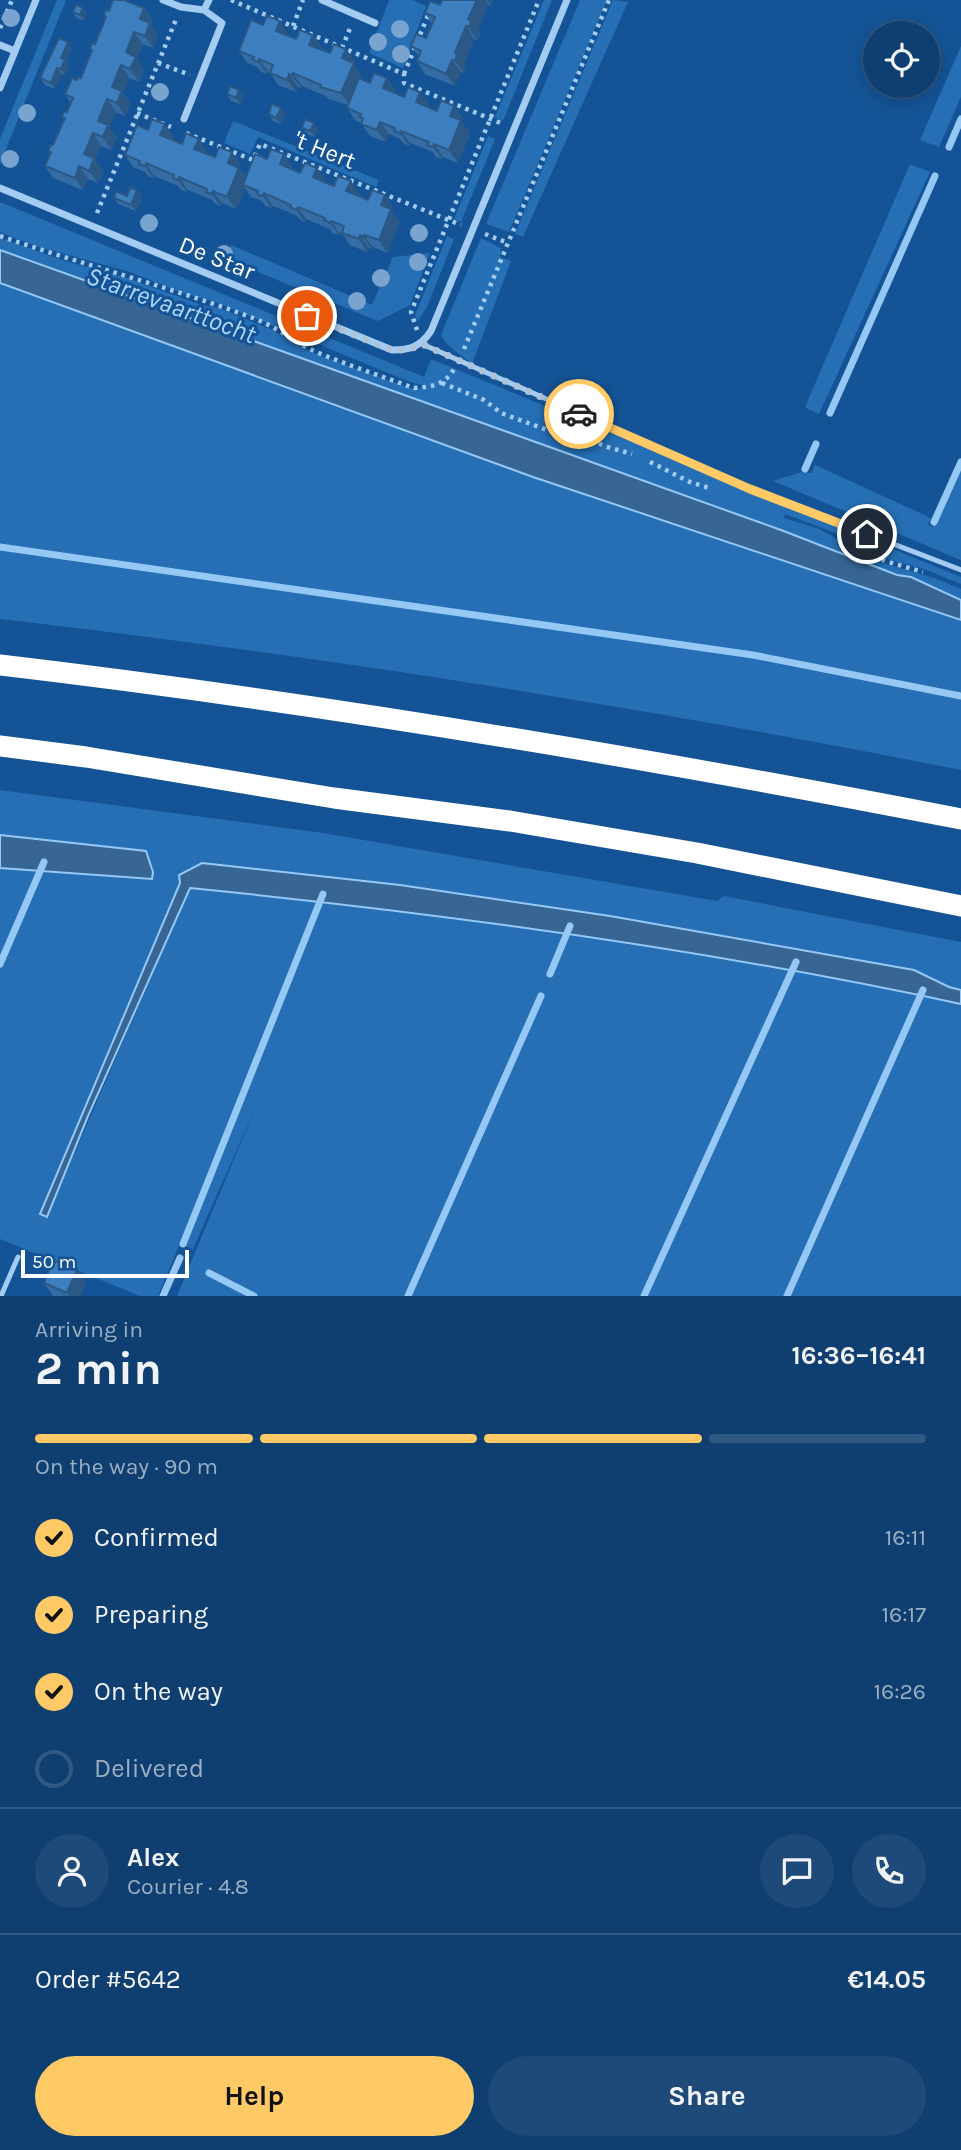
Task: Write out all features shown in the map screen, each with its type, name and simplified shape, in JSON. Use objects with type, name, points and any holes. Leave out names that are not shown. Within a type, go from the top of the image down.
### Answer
[{"type":"highway","points":[[0,665],[359,714],[570,747],[961,819]]},
{"type":"highway","points":[[0,746],[86,757],[334,798],[510,821],[697,853],[961,906]]},
{"type":"street","points":[[0,88],[36,0]]},
{"type":"street","points":[[163,0],[181,7],[204,10],[222,23],[184,119]]},
{"type":"street","points":[[204,10],[209,0]]},
{"type":"street","points":[[321,0],[375,23]]},
{"type":"street","points":[[422,344],[430,331],[567,0]]},
{"type":"street","points":[[0,45],[15,51]]},
{"type":"street","name":"De Star","points":[[0,188],[392,350],[408,350],[422,344]]},
{"type":"lane","points":[[422,344],[750,489],[961,570]]},
{"type":"lane","points":[[1,1296],[18,1257]]},
{"type":"path","points":[[0,28],[12,0]]},
{"type":"path","points":[[231,0],[404,74]]},
{"type":"path","points":[[293,26],[303,0]]},
{"type":"path","points":[[422,344],[411,312],[539,0]]},
{"type":"path","points":[[0,236],[226,308],[258,320],[314,350],[414,388],[431,387],[450,377],[459,362],[609,0]]},
{"type":"path","points":[[91,227],[181,7]]},
{"type":"path","points":[[430,10],[404,74],[404,83],[513,128]]},
{"type":"path","points":[[342,48],[355,14]]},
{"type":"path","points":[[158,63],[200,79]]},
{"type":"path","name":"'t Hert","points":[[137,113],[253,160],[260,144],[508,243]]},
{"type":"path","points":[[441,383],[484,400],[500,413],[547,430],[581,435],[604,446],[634,454]]},
{"type":"path","points":[[645,460],[690,482],[712,489]]},
{"type":"shaded area","points":[[57,0],[66,0],[0,164],[0,139]]},
{"type":"shaded area","points":[[389,0],[412,0],[426,6],[403,68],[369,53]]},
{"type":"shaded area","points":[[544,0],[552,0],[503,121],[495,117]]},
{"type":"shaded area","points":[[580,0],[607,0],[509,232],[486,224]]},
{"type":"shaded area","points":[[613,0],[628,2],[523,237],[515,234]]},
{"type":"shaded area","points":[[961,46],[961,97],[939,147],[920,140]]},
{"type":"shaded area","points":[[233,121],[379,180],[376,187],[258,137],[250,154],[224,143]]},
{"type":"shaded area","points":[[488,136],[495,139],[461,222],[454,219]]},
{"type":"shaded area","points":[[910,164],[930,172],[819,414],[805,407]]},
{"type":"shaded area","points":[[0,202],[424,377],[431,359],[961,577],[961,584],[924,569],[884,558],[833,532],[785,514],[784,518],[819,529],[879,562],[961,589],[961,600],[911,577],[897,575],[781,530],[0,250],[0,238],[65,261],[124,277],[202,305],[219,308],[270,329],[313,353],[410,388],[420,389],[422,385],[216,302],[186,294],[130,272],[36,246],[0,232]]},
{"type":"shaded area","points":[[447,236],[454,239],[427,307],[418,321],[415,315]]},
{"type":"shaded area","points":[[481,238],[501,248],[500,257],[511,261],[472,364],[441,335]]},
{"type":"shaded area","points":[[231,245],[372,305],[393,257],[430,253],[410,305],[378,321],[226,259]]},
{"type":"shaded area","points":[[0,250],[781,530],[897,575],[911,577],[961,600],[961,620],[533,477],[0,283]]},
{"type":"shaded area","points":[[0,283],[534,477],[961,620],[961,770],[602,704],[362,666],[0,619]]},
{"type":"shaded area","points":[[815,465],[931,518],[928,525],[933,527],[961,469],[961,560],[773,481],[802,472],[812,473]]},
{"type":"shaded area","points":[[0,790],[323,833],[717,901],[724,896],[961,942],[961,990],[914,970],[179,875],[180,883],[43,1217],[47,1216],[190,888],[480,922],[673,950],[866,984],[961,1004],[961,1296],[177,1296],[256,1106],[193,1249],[185,1246],[282,999],[158,1296],[140,1296],[0,1239],[0,868],[152,879],[146,851],[0,835]]},
{"type":"shaded area","points":[[0,835],[146,851],[153,872],[152,879],[0,868]]},
{"type":"shaded area","points":[[202,863],[400,885],[610,916],[914,970],[961,990],[961,1004],[770,966],[577,935],[384,909],[190,888],[88,1116],[47,1217],[40,1214],[180,883],[179,875]]},
{"type":"building","points":[[113,0],[124,0],[144,8],[140,19],[150,23],[145,36],[134,32],[126,52],[136,57],[130,69],[121,65],[112,87],[122,91],[117,103],[107,99],[98,121],[108,125],[103,137],[93,133],[84,154],[94,158],[89,171],[79,166],[75,178],[45,166],[51,152],[48,151],[65,118],[62,117],[64,111],[67,112],[73,98],[65,94],[72,78],[81,78],[92,43],[95,44],[106,17],[106,9],[109,11]]},
{"type":"building","points":[[442,0],[477,0],[468,19],[470,24],[466,26],[455,53],[455,61],[452,60],[446,74],[417,61],[421,51],[411,46],[416,34],[426,38],[435,17],[425,13],[430,1],[440,5]]},
{"type":"building","points":[[76,5],[83,8],[80,15],[73,12]]},
{"type":"building","points":[[267,16],[280,21],[276,31],[296,39],[300,30],[313,35],[309,45],[330,53],[334,44],[346,49],[342,58],[354,63],[341,93],[320,87],[321,85],[293,73],[292,76],[289,74],[287,80],[270,73],[273,65],[259,59],[258,62],[252,59],[254,57],[239,51],[251,20],[263,25]]},
{"type":"building","points":[[59,38],[68,42],[61,58],[65,59],[61,69],[57,68],[51,83],[40,78]]},
{"type":"building","points":[[374,73],[387,78],[383,88],[404,97],[408,87],[420,92],[416,102],[437,111],[441,100],[454,106],[450,116],[461,120],[449,150],[434,144],[433,147],[427,145],[429,142],[394,131],[395,128],[380,122],[377,130],[361,124],[361,114],[347,108],[359,78],[370,83]]},
{"type":"building","points":[[230,86],[239,90],[236,98],[227,94]]},
{"type":"building","points":[[272,104],[281,108],[276,118],[269,114]]},
{"type":"building","points":[[152,119],[165,124],[160,135],[182,144],[186,133],[199,139],[194,149],[215,157],[219,147],[232,152],[228,163],[239,168],[227,197],[213,191],[212,194],[206,192],[207,189],[179,177],[178,180],[173,178],[174,175],[146,163],[145,166],[139,164],[140,161],[125,155],[137,125],[148,130]]},
{"type":"building","points":[[305,119],[314,123],[310,131],[302,128]]},
{"type":"building","points":[[271,149],[284,154],[280,164],[300,173],[305,163],[317,168],[313,177],[334,186],[338,176],[351,181],[346,191],[368,200],[372,190],[385,195],[381,205],[391,209],[379,240],[364,235],[360,235],[359,239],[342,233],[344,226],[331,221],[330,223],[324,220],[325,218],[298,207],[296,210],[264,193],[263,196],[259,195],[258,191],[243,185],[255,154],[267,159]]},
{"type":"building","points":[[130,188],[137,190],[131,205],[114,198],[116,191],[127,196]]},
{"type":"building","points":[[53,1260],[77,1269],[67,1293],[44,1283]]},
{"type":"waterway","points":[[949,147],[961,119]]},
{"type":"waterway","points":[[830,413],[935,176]]},
{"type":"waterway","points":[[805,469],[816,444]]},
{"type":"waterway","points":[[934,522],[961,462]]},
{"type":"waterway","points":[[0,547],[753,655],[961,696]]},
{"type":"waterway","points":[[0,964],[44,862]]},
{"type":"waterway","points":[[183,1244],[323,894]]},
{"type":"waterway","points":[[550,974],[570,926]]},
{"type":"waterway","points":[[644,1296],[796,962]]},
{"type":"waterway","points":[[787,1296],[923,990]]},
{"type":"waterway","points":[[408,1296],[541,996]]},
{"type":"waterway","points":[[163,1296],[180,1258]]},
{"type":"waterway","points":[[209,1273],[254,1296]]},
{"type":"way so far","points":[[307,316],[392,350],[408,350],[422,344],[579,414]]},
{"type":"route","points":[[579,414],[750,489],[867,534]]},
{"type":"water label","name":"Starrevaarttocht","points":[[171,305]]}]
